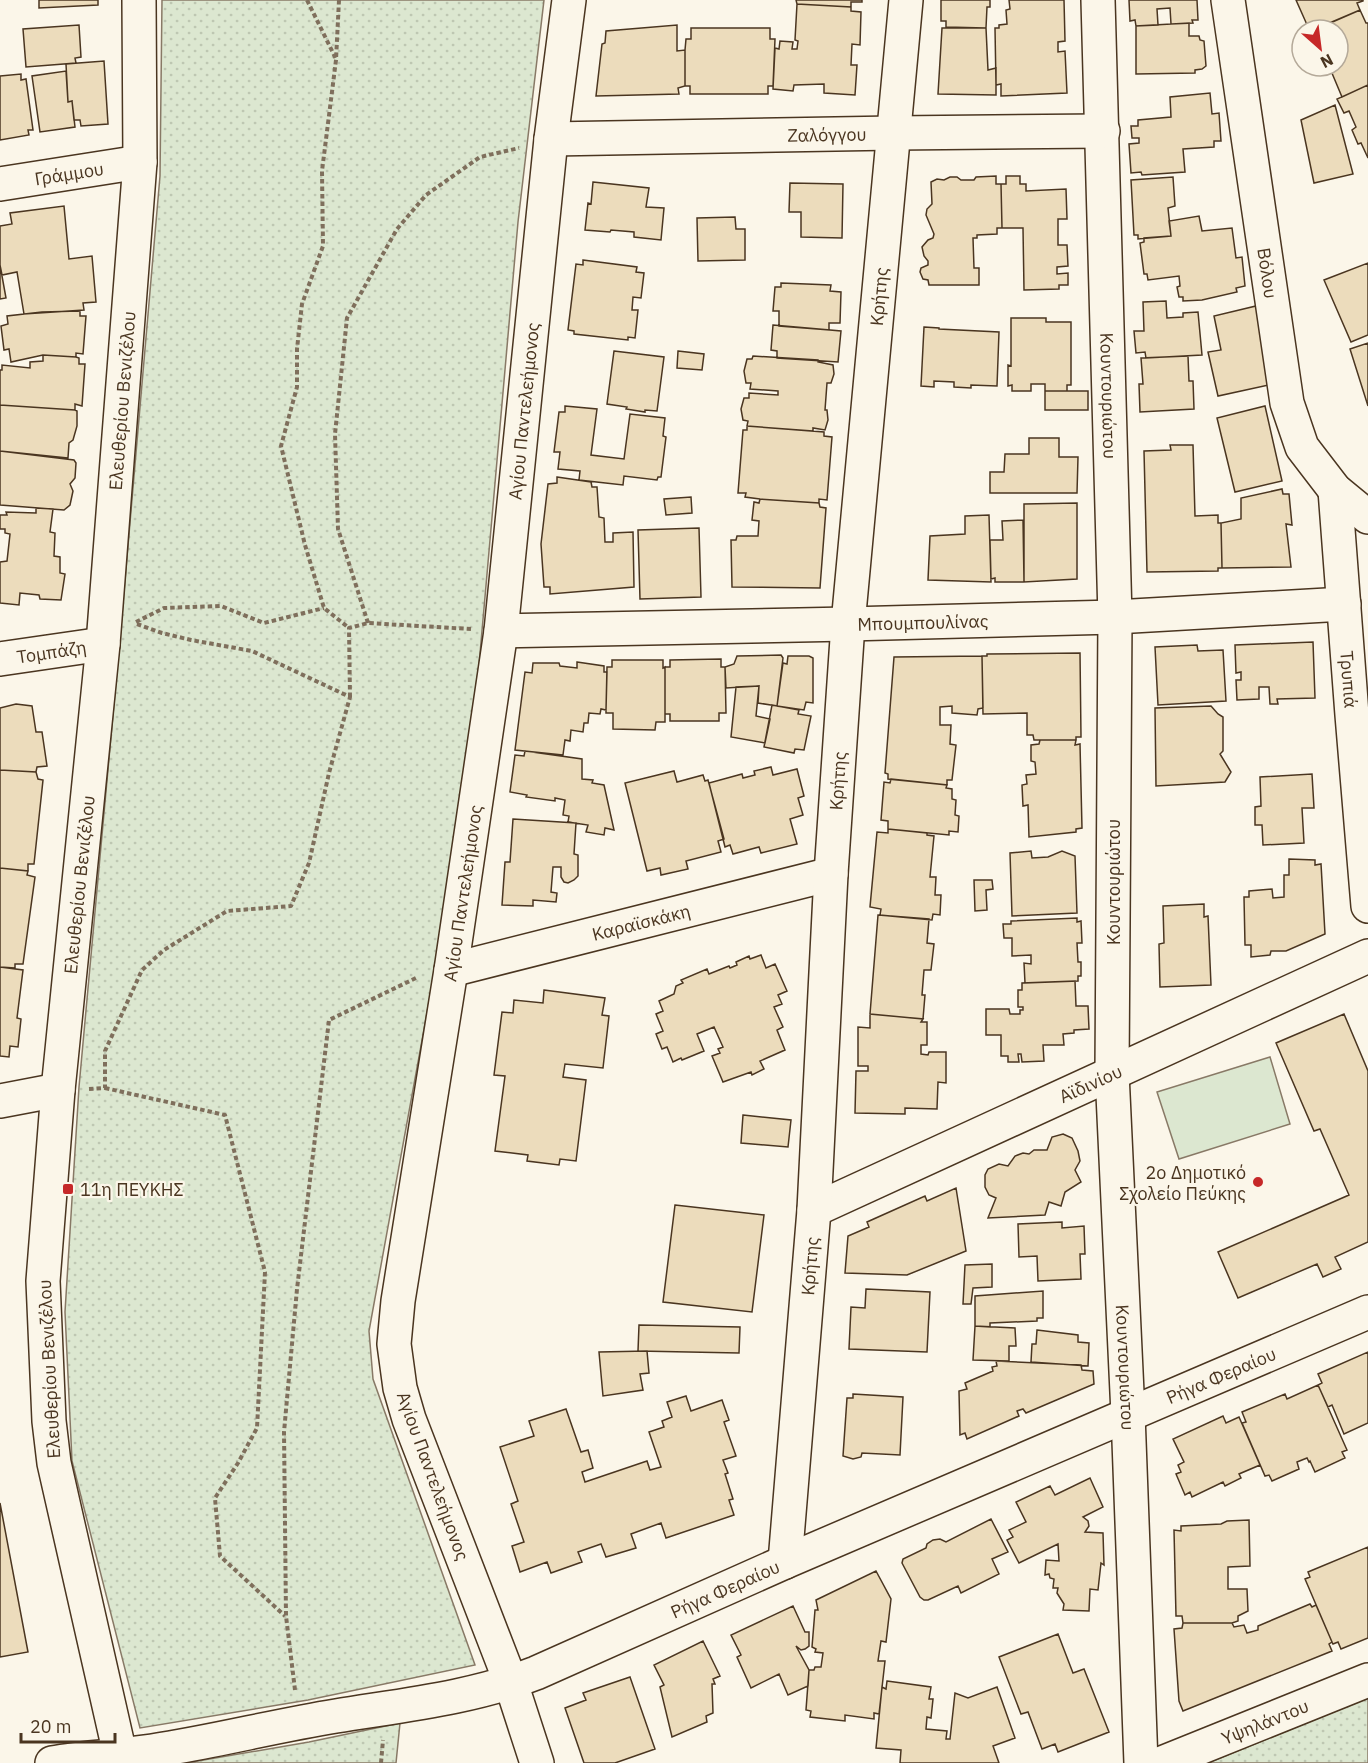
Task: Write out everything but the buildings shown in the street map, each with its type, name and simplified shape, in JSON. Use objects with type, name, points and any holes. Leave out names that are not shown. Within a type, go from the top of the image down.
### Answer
[{"type":"street","name":"Ελευθερίου Βενιζέλου","points":[[121,1759],[54,1463],[49,1421],[43,1281],[58,1090],[103,644],[140,162],[139,0]]},
{"type":"street","name":"Αγίου Παντελεήμονος","points":[[537,1763],[511,1683],[409,1419],[400,1388],[394,1344],[398,1301],[451,970],[501,631],[551,142],[569,0]]},
{"type":"street","name":"Κρήτης","points":[[785,1562],[814,1210],[831,874],[848,624],[906,0]]},
{"type":"street","name":"Κουντουριώτου","points":[[1098,0],[1115,617],[1112,1072],[1141,1763]]},
{"type":"street","name":"Βόλου","points":[[1228,0],[1287,403],[1302,447],[1335,490],[1368,517]]},
{"type":"street","name":"Ζαλόγγου","points":[[551,142],[894,133],[1103,131]]},
{"type":"street","name":"Γράμμου","points":[[0,184],[140,162]]},
{"type":"street","name":"Τρυπιά","points":[[1335,490],[1368,906]]},
{"type":"street","name":"Μπουμπουλίνας","points":[[501,631],[1115,617],[1344,604]]},
{"type":"street","name":"Τομπάζη","points":[[0,659],[103,644]]},
{"type":"street","name":"Καραϊσκάκη","points":[[451,970],[831,874]]},
{"type":"street","name":"Αϊδινίου","points":[[814,1210],[1368,956]]},
{"type":"street","points":[[0,1101],[58,1090]]},
{"type":"street","name":"Ρήγα Φεραίου","points":[[52,1763],[75,1759],[121,1759],[298,1722],[480,1692],[511,1683],[785,1562],[1368,1312]]},
{"type":"street","name":"Υψηλάντου","points":[[1162,1763],[1368,1680]]},
{"type":"path","points":[[308,0],[336,60]]},
{"type":"path","points":[[339,0],[336,60],[322,171],[323,246],[302,304],[297,349],[297,387],[280,446],[305,546],[324,608],[349,628]]},
{"type":"path","points":[[368,623],[338,529],[335,434],[347,318],[397,229],[426,195],[480,157],[551,142]]},
{"type":"path","points":[[324,608],[264,623],[221,606],[164,608],[134,623],[182,638],[252,651],[350,697]]},
{"type":"path","points":[[349,628],[368,623],[501,631]]},
{"type":"path","points":[[105,1088],[105,1051],[142,970],[164,950],[227,911],[291,906],[309,863],[329,773],[350,697],[349,628]]},
{"type":"path","points":[[298,1722],[286,1616],[284,1432],[297,1289],[329,1020],[435,969],[451,970]]},
{"type":"path","points":[[58,1090],[105,1088],[225,1116],[265,1272],[257,1428],[215,1498],[220,1556],[286,1616]]},
{"type":"green space","points":[[162,0],[544,0],[518,222],[479,665],[435,969],[369,1331],[373,1379],[475,1665],[308,1700],[140,1728],[72,1461],[65,1312],[79,1087],[160,176]]},
{"type":"green space","points":[[1270,1057],[1290,1124],[1179,1159],[1157,1092]]},
{"type":"green space","points":[[1368,1698],[1368,1763],[1208,1763]]},
{"type":"green space","points":[[400,1723],[396,1763],[186,1763],[309,1742]]},
{"type":"place","name":"2ο Δημοτικό Σχολείο Πεύκης","points":[[1258,1182]]},
{"type":"place","name":"11η ΠΕΥΚΗΣ","points":[[68,1189]]}]
